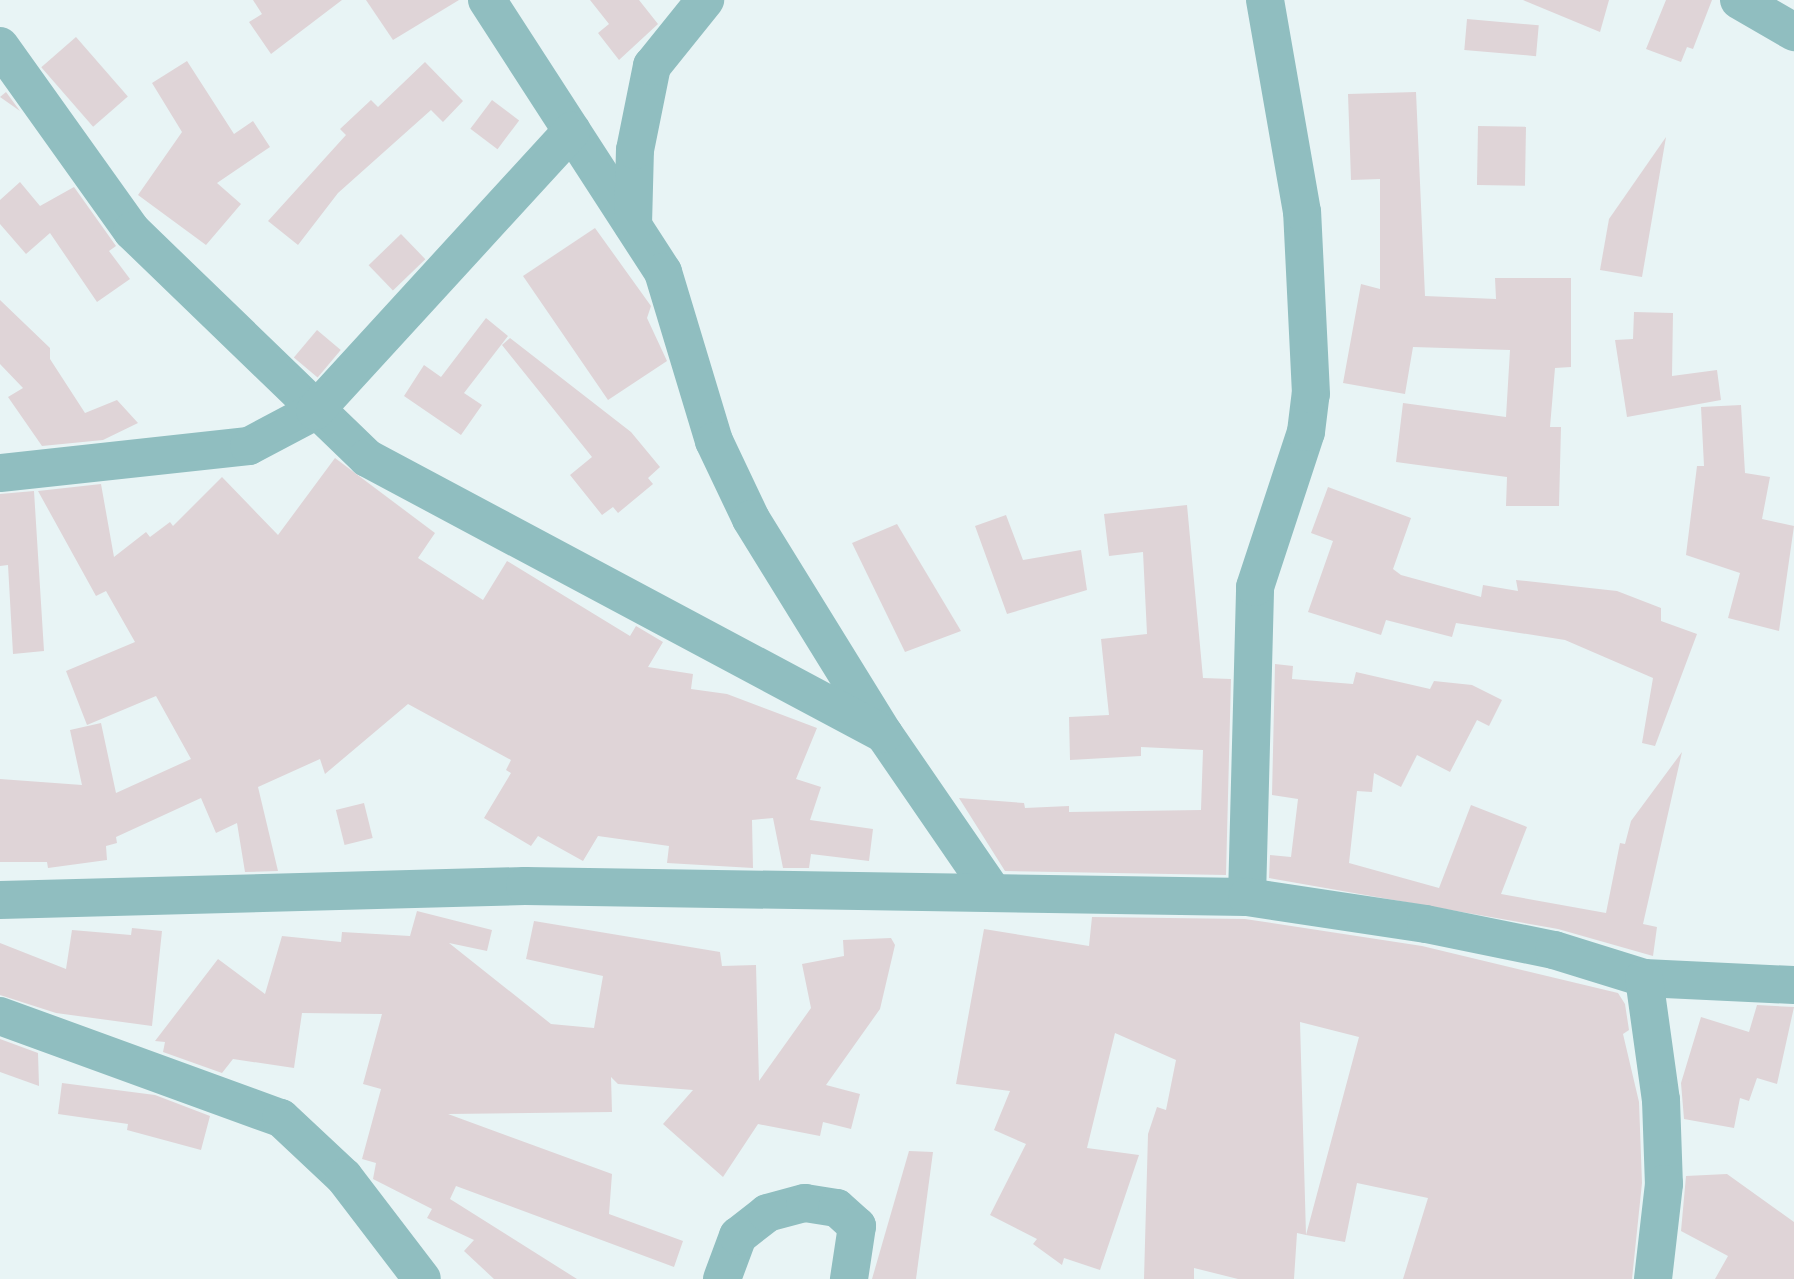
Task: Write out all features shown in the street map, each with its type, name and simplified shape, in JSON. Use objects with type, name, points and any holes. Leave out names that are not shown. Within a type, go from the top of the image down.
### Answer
[{"type":"street","points":[[487,0],[663,272],[714,441],[751,519],[884,734],[992,891]]},
{"type":"street","points":[[634,225],[635,150],[652,66],[705,0]]},
{"type":"street","points":[[1247,897],[1255,587],[1306,432],[1311,394],[1302,212],[1265,0]]},
{"type":"street","points":[[1739,0],[1794,32]]},
{"type":"street","points":[[0,46],[132,231],[254,342],[315,411],[367,458],[884,734]]},
{"type":"street","points":[[0,473],[248,446],[315,411],[572,131]]},
{"type":"street","points":[[0,900],[525,886],[992,891],[1247,897],[1528,945],[1644,978],[1794,985]]},
{"type":"street","points":[[1644,978],[1661,1100],[1664,1184],[1653,1279]]},
{"type":"street","points":[[0,1016],[281,1118],[344,1177],[422,1279]]},
{"type":"street","points":[[722,1279],[738,1236],[767,1213],[805,1203],[837,1208],[857,1226],[849,1279]]},
{"type":"building","points":[[253,0],[342,0],[271,54],[249,22],[262,14]]},
{"type":"building","points":[[366,0],[459,0],[393,40]]},
{"type":"building","points":[[590,0],[639,0],[658,24],[619,60],[598,33],[609,24]]},
{"type":"building","points":[[1523,0],[1609,0],[1600,32]]},
{"type":"building","points":[[1666,0],[1712,0],[1693,49],[1687,47],[1681,62],[1646,49]]},
{"type":"building","points":[[1467,19],[1539,25],[1536,56],[1464,50]]},
{"type":"building","points":[[76,37],[128,97],[93,127],[41,67]]},
{"type":"building","points":[[187,61],[234,134],[253,121],[270,147],[217,183],[241,204],[206,245],[138,195],[182,132],[152,83]]},
{"type":"building","points":[[425,62],[463,101],[443,122],[431,110],[338,193],[298,245],[268,221],[346,135],[340,129],[371,100],[378,107]]},
{"type":"building","points":[[6,92],[20,111],[0,97]]},
{"type":"building","points":[[1416,92],[1425,296],[1496,299],[1495,278],[1571,278],[1571,367],[1555,368],[1550,427],[1561,427],[1559,506],[1506,506],[1507,477],[1396,462],[1403,403],[1506,417],[1510,350],[1413,347],[1405,394],[1343,383],[1361,284],[1380,289],[1380,179],[1351,180],[1348,94]]},
{"type":"building","points":[[492,100],[519,120],[497,149],[470,129]]},
{"type":"building","points":[[1478,126],[1526,127],[1525,186],[1477,185]]},
{"type":"building","points":[[1666,137],[1642,277],[1600,270],[1609,219]]},
{"type":"building","points":[[20,182],[40,206],[74,187],[116,246],[109,251],[130,279],[97,302],[50,233],[26,254],[0,224],[0,200]]},
{"type":"building","points":[[595,228],[651,306],[647,318],[667,361],[608,400],[523,276]]},
{"type":"building","points":[[401,234],[425,259],[393,290],[369,265]]},
{"type":"building","points":[[0,300],[50,348],[50,359],[85,413],[117,400],[138,423],[103,440],[42,446],[8,397],[23,388],[0,364]]},
{"type":"building","points":[[1634,312],[1673,313],[1672,376],[1717,370],[1721,400],[1627,417],[1615,340],[1633,339]]},
{"type":"building","points":[[486,318],[508,336],[464,393],[482,405],[461,435],[404,396],[424,365],[441,377]]},
{"type":"building","points":[[317,330],[341,350],[318,378],[294,358]]},
{"type":"building","points":[[510,338],[631,432],[660,467],[648,478],[653,484],[618,513],[613,507],[602,515],[570,475],[592,457],[502,345]]},
{"type":"building","points":[[1741,405],[1745,473],[1770,477],[1762,519],[1794,526],[1779,631],[1728,618],[1740,573],[1686,555],[1697,466],[1704,466],[1701,407]]},
{"type":"building","points":[[335,458],[435,533],[418,558],[483,600],[507,561],[630,636],[636,626],[663,642],[648,667],[693,674],[691,689],[727,694],[817,728],[796,779],[821,787],[810,820],[873,829],[869,861],[811,854],[809,868],[783,868],[773,818],[752,820],[753,868],[667,863],[669,846],[598,836],[583,861],[538,836],[531,846],[484,818],[511,773],[506,770],[511,760],[408,704],[325,774],[320,759],[258,787],[278,871],[245,872],[237,823],[216,833],[201,798],[116,837],[117,843],[106,846],[107,860],[48,868],[47,862],[0,862],[0,779],[82,785],[70,730],[101,723],[116,793],[191,759],[156,696],[87,725],[66,671],[135,642],[106,591],[96,596],[38,491],[101,484],[114,557],[146,532],[150,537],[170,522],[173,526],[222,477],[278,535]]},
{"type":"building","points":[[1328,487],[1411,518],[1393,569],[1401,575],[1481,597],[1483,585],[1518,591],[1516,580],[1617,591],[1661,608],[1661,621],[1697,634],[1655,746],[1642,743],[1653,678],[1565,640],[1456,623],[1452,637],[1386,620],[1381,635],[1308,612],[1333,541],[1311,533]]},
{"type":"building","points":[[34,491],[44,651],[13,654],[8,565],[0,566],[0,494]]},
{"type":"building","points":[[1187,505],[1203,678],[1231,679],[1226,875],[1005,871],[959,798],[1024,803],[1025,808],[1069,806],[1069,812],[1201,810],[1203,750],[1141,747],[1141,756],[1070,760],[1069,717],[1109,715],[1101,639],[1147,634],[1143,552],[1109,556],[1104,514]]},
{"type":"building","points":[[1006,515],[1023,560],[1081,550],[1087,590],[1007,614],[975,526]]},
{"type":"building","points":[[897,524],[961,631],[905,652],[852,543]]},
{"type":"building","points":[[1275,664],[1293,666],[1292,679],[1353,684],[1356,672],[1430,689],[1434,681],[1472,685],[1502,700],[1489,726],[1477,720],[1450,772],[1417,755],[1401,787],[1374,773],[1372,792],[1357,791],[1349,863],[1439,888],[1471,805],[1527,827],[1501,894],[1606,913],[1620,843],[1625,844],[1631,821],[1682,752],[1643,924],[1657,927],[1653,956],[1558,929],[1269,878],[1270,855],[1291,857],[1298,799],[1272,795]]},
{"type":"building","points":[[364,803],[373,838],[345,845],[336,810]]},
{"type":"building","points":[[417,911],[492,930],[487,951],[449,943],[551,1024],[594,1028],[603,976],[526,959],[534,921],[720,952],[722,966],[756,965],[759,1081],[811,1008],[802,964],[844,956],[843,940],[891,938],[895,945],[880,1009],[826,1085],[860,1094],[851,1129],[823,1122],[820,1136],[758,1124],[723,1177],[663,1124],[693,1090],[618,1084],[611,1077],[612,1112],[448,1114],[612,1174],[609,1214],[683,1241],[674,1267],[456,1186],[450,1199],[577,1279],[494,1279],[464,1251],[474,1240],[427,1218],[432,1209],[373,1179],[376,1163],[362,1159],[381,1089],[363,1084],[382,1014],[302,1013],[294,1068],[233,1059],[222,1073],[163,1052],[165,1042],[155,1041],[218,959],[265,994],[282,936],[341,942],[342,932],[410,936]]},
{"type":"building","points":[[1092,917],[1245,919],[1422,946],[1618,993],[1625,1004],[1629,1030],[1623,1034],[1639,1102],[1642,1183],[1632,1279],[1403,1279],[1428,1198],[1357,1183],[1345,1242],[1306,1235],[1297,1233],[1294,1279],[1238,1279],[1194,1268],[1194,1279],[1144,1279],[1148,1134],[1157,1107],[1166,1110],[1176,1060],[1115,1033],[1087,1148],[1139,1155],[1100,1270],[1064,1258],[1062,1265],[1033,1244],[1037,1239],[990,1215],[1026,1144],[994,1130],[1010,1091],[956,1084],[984,929],[1089,946]],"holes":[[[1300,1022],[1359,1037],[1306,1235]]]},
{"type":"building","points":[[132,928],[162,931],[152,1026],[56,1013],[0,995],[0,943],[66,969],[72,930],[131,935]]},
{"type":"building","points":[[1757,1005],[1794,1007],[1777,1084],[1757,1078],[1749,1101],[1740,1098],[1734,1128],[1684,1119],[1681,1083],[1701,1017],[1749,1032]]},
{"type":"building","points":[[0,1039],[38,1053],[39,1086],[0,1072]]},
{"type":"building","points":[[62,1083],[155,1095],[210,1116],[201,1150],[127,1130],[128,1124],[58,1114]]},
{"type":"building","points":[[909,1151],[933,1152],[916,1279],[872,1279]]},
{"type":"building","points":[[1727,1174],[1794,1222],[1794,1279],[1715,1279],[1728,1256],[1681,1231],[1686,1176]]}]
